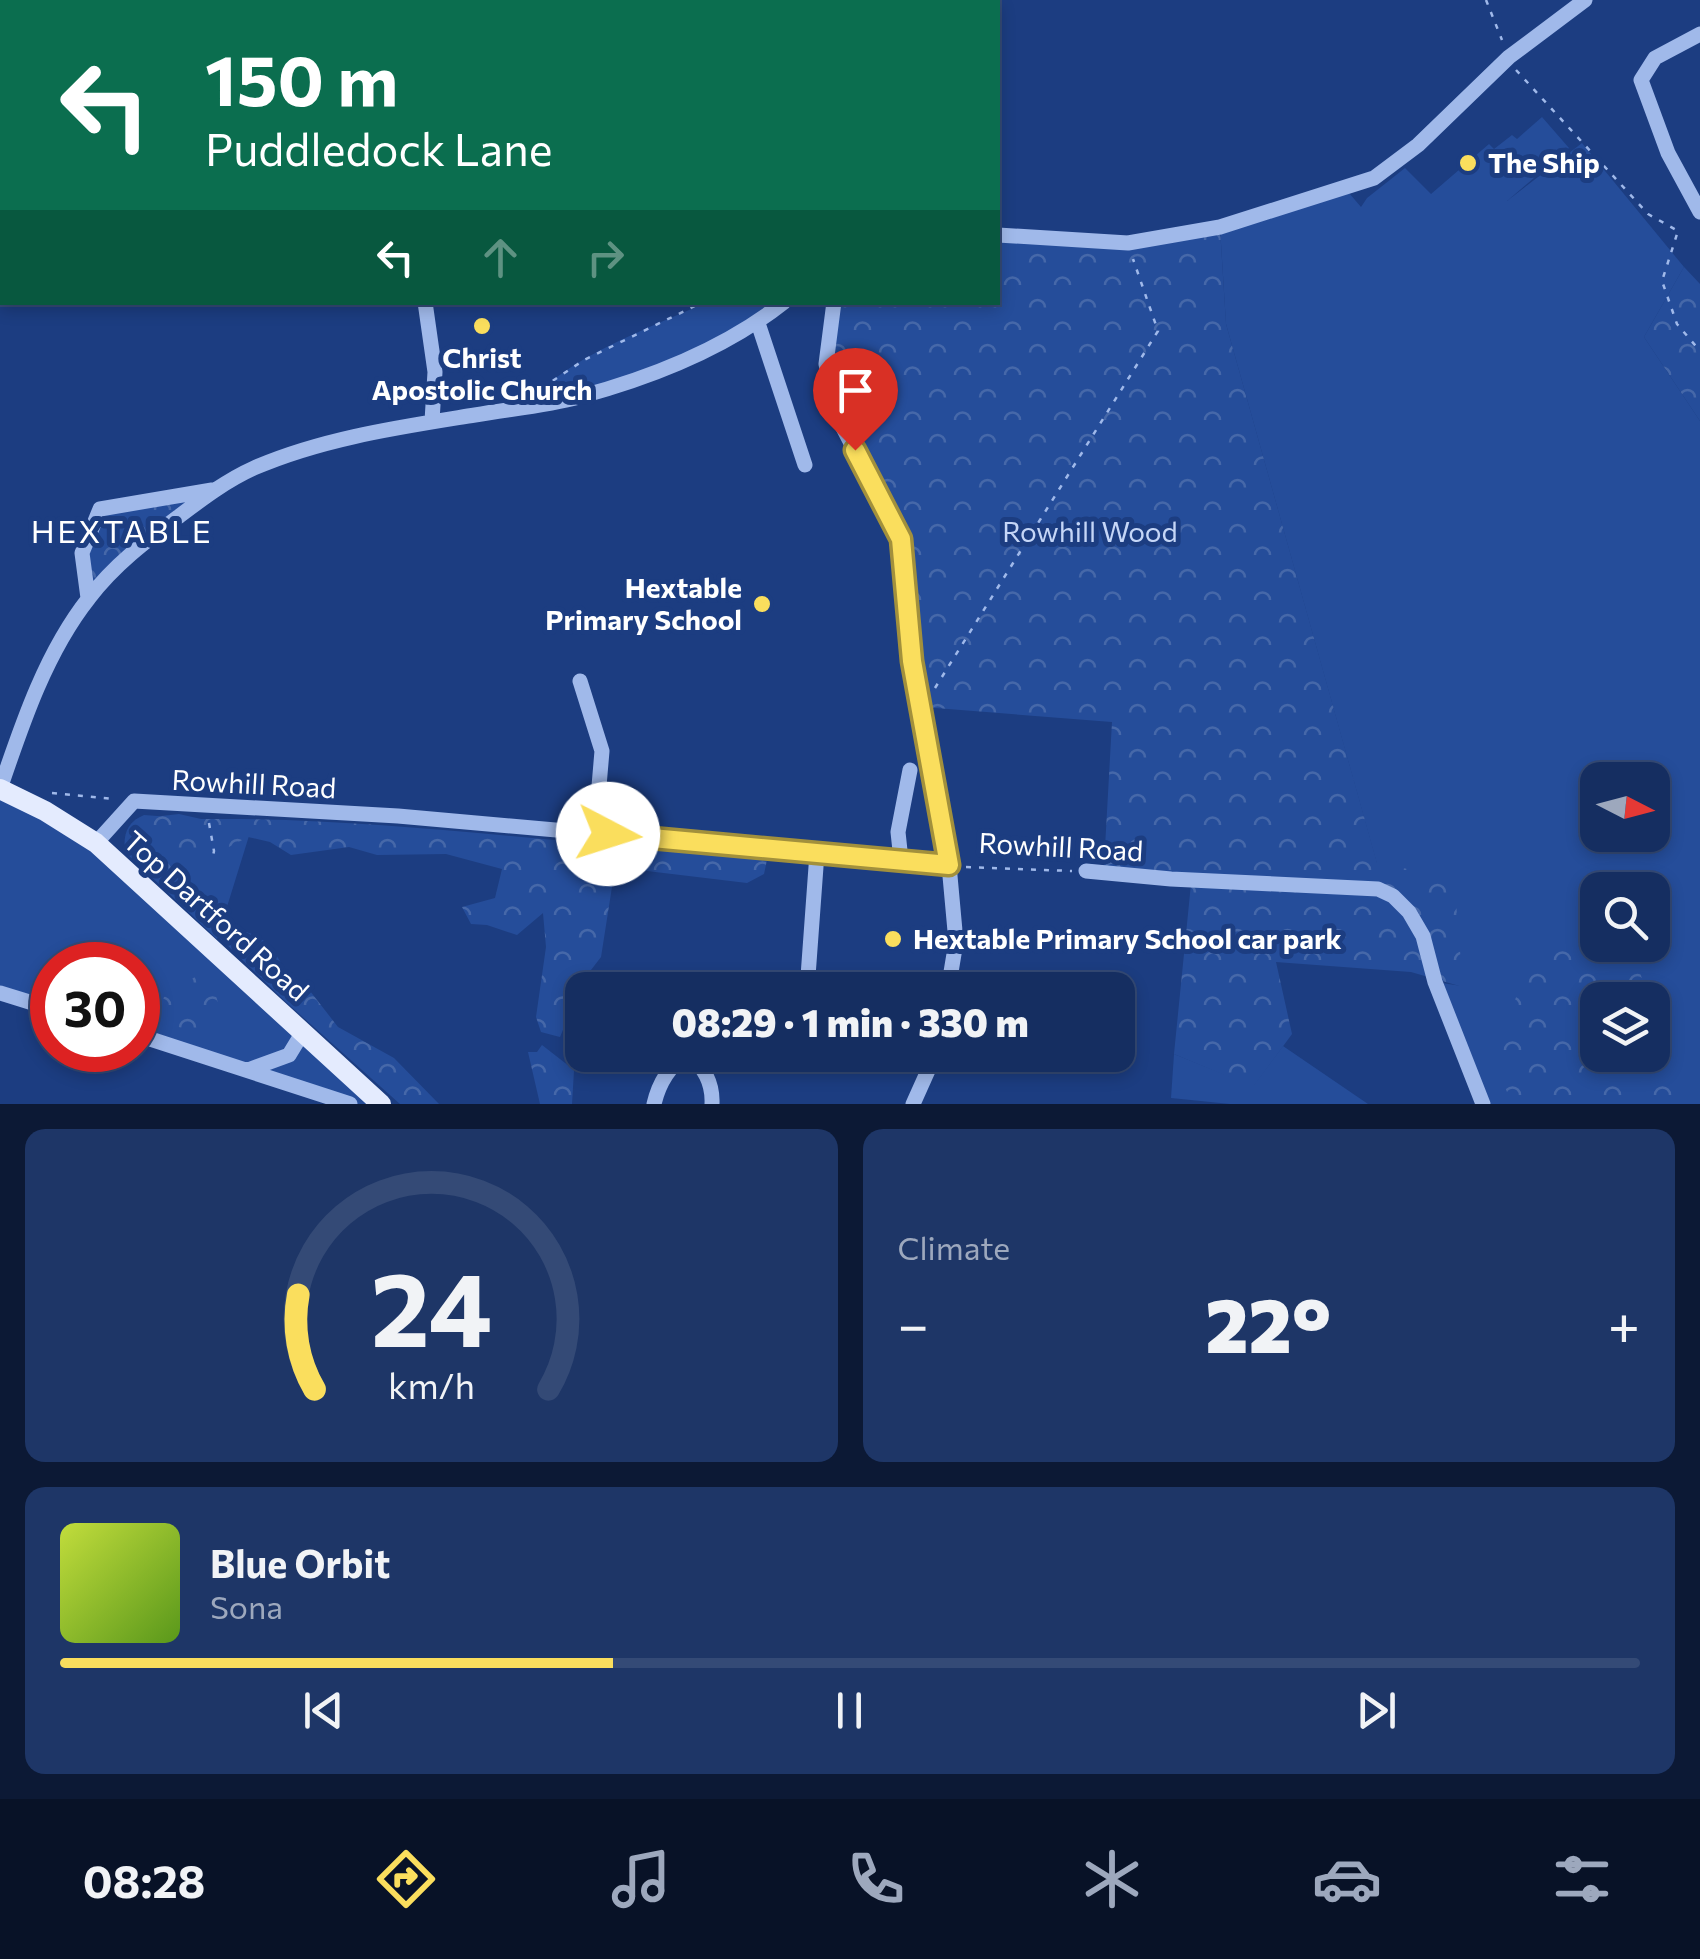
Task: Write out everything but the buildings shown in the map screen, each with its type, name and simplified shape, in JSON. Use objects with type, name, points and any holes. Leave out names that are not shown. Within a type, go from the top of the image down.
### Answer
[{"type":"main road","name":"Top Dartford Road","points":[[0,789],[96,843],[381,1104]]},
{"type":"street","points":[[1000,236],[1128,244],[1220,227],[1374,178],[1418,145],[1509,57],[1585,0]]},
{"type":"street","points":[[1700,34],[1655,58],[1641,80],[1668,153],[1700,212]]},
{"type":"street","points":[[425,305],[434,372],[432,422]]},
{"type":"street","points":[[0,789],[25,716],[61,642],[88,598],[133,550],[216,489],[254,468],[320,446],[432,422],[578,398],[677,363],[758,322],[780,305]]},
{"type":"street","points":[[834,305],[826,364],[839,420],[901,539],[912,661],[949,865],[956,942],[951,972]]},
{"type":"street","points":[[758,322],[805,465]]},
{"type":"street","points":[[88,598],[82,553],[100,510],[216,489]]},
{"type":"street","points":[[580,681],[602,750],[595,833]]},
{"type":"street","points":[[901,860],[898,832],[910,770]]},
{"type":"street","name":"Rowhill Road","points":[[96,843],[134,802],[398,816],[949,865]]},
{"type":"street","points":[[808,972],[817,854]]},
{"type":"street","name":"Rowhill Road","points":[[1086,871],[1378,889],[1393,896],[1409,912],[1423,936],[1435,982],[1484,1104]]},
{"type":"street","points":[[0,993],[30,1002]]},
{"type":"street","points":[[248,1070],[289,1056],[304,1032]]},
{"type":"street","points":[[160,1042],[350,1104]]},
{"type":"street","points":[[654,1104],[668,1072]]},
{"type":"street","points":[[705,1072],[712,1104]]},
{"type":"street","points":[[912,1104],[926,1072]]},
{"type":"path","points":[[1486,0],[1518,74],[1648,214],[1678,231],[1662,282],[1677,324],[1700,351]]},
{"type":"path","points":[[922,708],[1158,332],[1128,244]]},
{"type":"path","points":[[530,406],[537,392],[559,374],[698,305]]},
{"type":"path","points":[[39,792],[134,802]]},
{"type":"path","points":[[209,807],[212,861]]},
{"type":"path","name":"Rowhill Road","points":[[949,865],[986,870],[1086,871]]},
{"type":"green space","points":[[1542,117],[1569,148],[1507,201],[1582,143],[1684,267],[1644,337],[1700,421],[1700,1104],[1485,1104],[1435,982],[1462,986],[1377,864],[1226,324],[1220,227],[1349,193],[1361,207],[1405,168],[1431,194],[1489,144],[1494,149],[1512,135],[1517,139]]},
{"type":"green space","name":"Rowhill Wood","points":[[1220,229],[1226,324],[1377,863],[1454,878],[1463,987],[1411,972],[1276,962],[1292,1034],[1253,1087],[1174,1054],[1192,874],[1104,866],[1112,722],[923,707],[902,539],[840,419],[827,364],[835,305],[1000,305],[1000,237],[1129,245]]},
{"type":"green space","points":[[1684,267],[1700,284],[1700,421],[1644,337]]},
{"type":"green space","points":[[700,305],[780,305],[677,363],[531,405],[561,374],[636,333]]},
{"type":"green space","points":[[212,491],[91,595],[84,554],[103,510]]},
{"type":"green space","points":[[0,790],[78,831],[380,1104],[351,1104],[160,1042],[160,942],[30,942],[30,1001],[0,992]]},
{"type":"green space","points":[[179,814],[201,819],[343,823],[768,855],[764,874],[747,883],[639,870],[614,874],[601,957],[589,972],[565,972],[565,1025],[560,1037],[541,1032],[536,1017],[546,947],[543,913],[517,935],[471,924],[462,907],[495,898],[502,869],[446,854],[377,855],[349,847],[291,855],[270,842],[248,837],[225,849],[180,862],[167,880],[222,924],[255,935],[270,945],[286,971],[310,991],[338,1027],[394,1058],[439,1104],[400,1104],[286,1002],[128,849],[129,828],[136,819]]},
{"type":"green space","points":[[144,815],[253,823],[217,939],[125,852],[127,829]]},
{"type":"green space","points":[[1580,937],[1580,962],[1637,962],[1643,982],[1580,982],[1580,1072],[1670,1072],[1670,1063],[1682,1100],[1663,1104],[1512,1104],[1492,1056],[1535,951]]},
{"type":"green space","points":[[198,975],[212,980],[218,1003],[207,1025],[192,1032],[160,1020],[164,997]]},
{"type":"green space","points":[[542,1045],[565,1063],[565,1072],[574,1072],[572,1104],[540,1104],[528,1052],[537,1052]]},
{"type":"green space","points":[[1283,1046],[1368,1104],[1230,1104],[1171,1098],[1174,1054],[1253,1086]]},
{"type":"place","name":"The Ship","points":[[1468,163]]},
{"type":"place","name":"Christ Apostolic Church","points":[[482,326]]},
{"type":"place","name":"Hextable Primary School","points":[[762,604]]},
{"type":"place","name":"Hextable Primary School car park","points":[[893,939]]},
{"type":"district","name":"HEXTABLE","points":[[122,532]]},
{"type":"route","points":[[608,834],[949,865],[912,661],[901,539],[855,450]]}]
